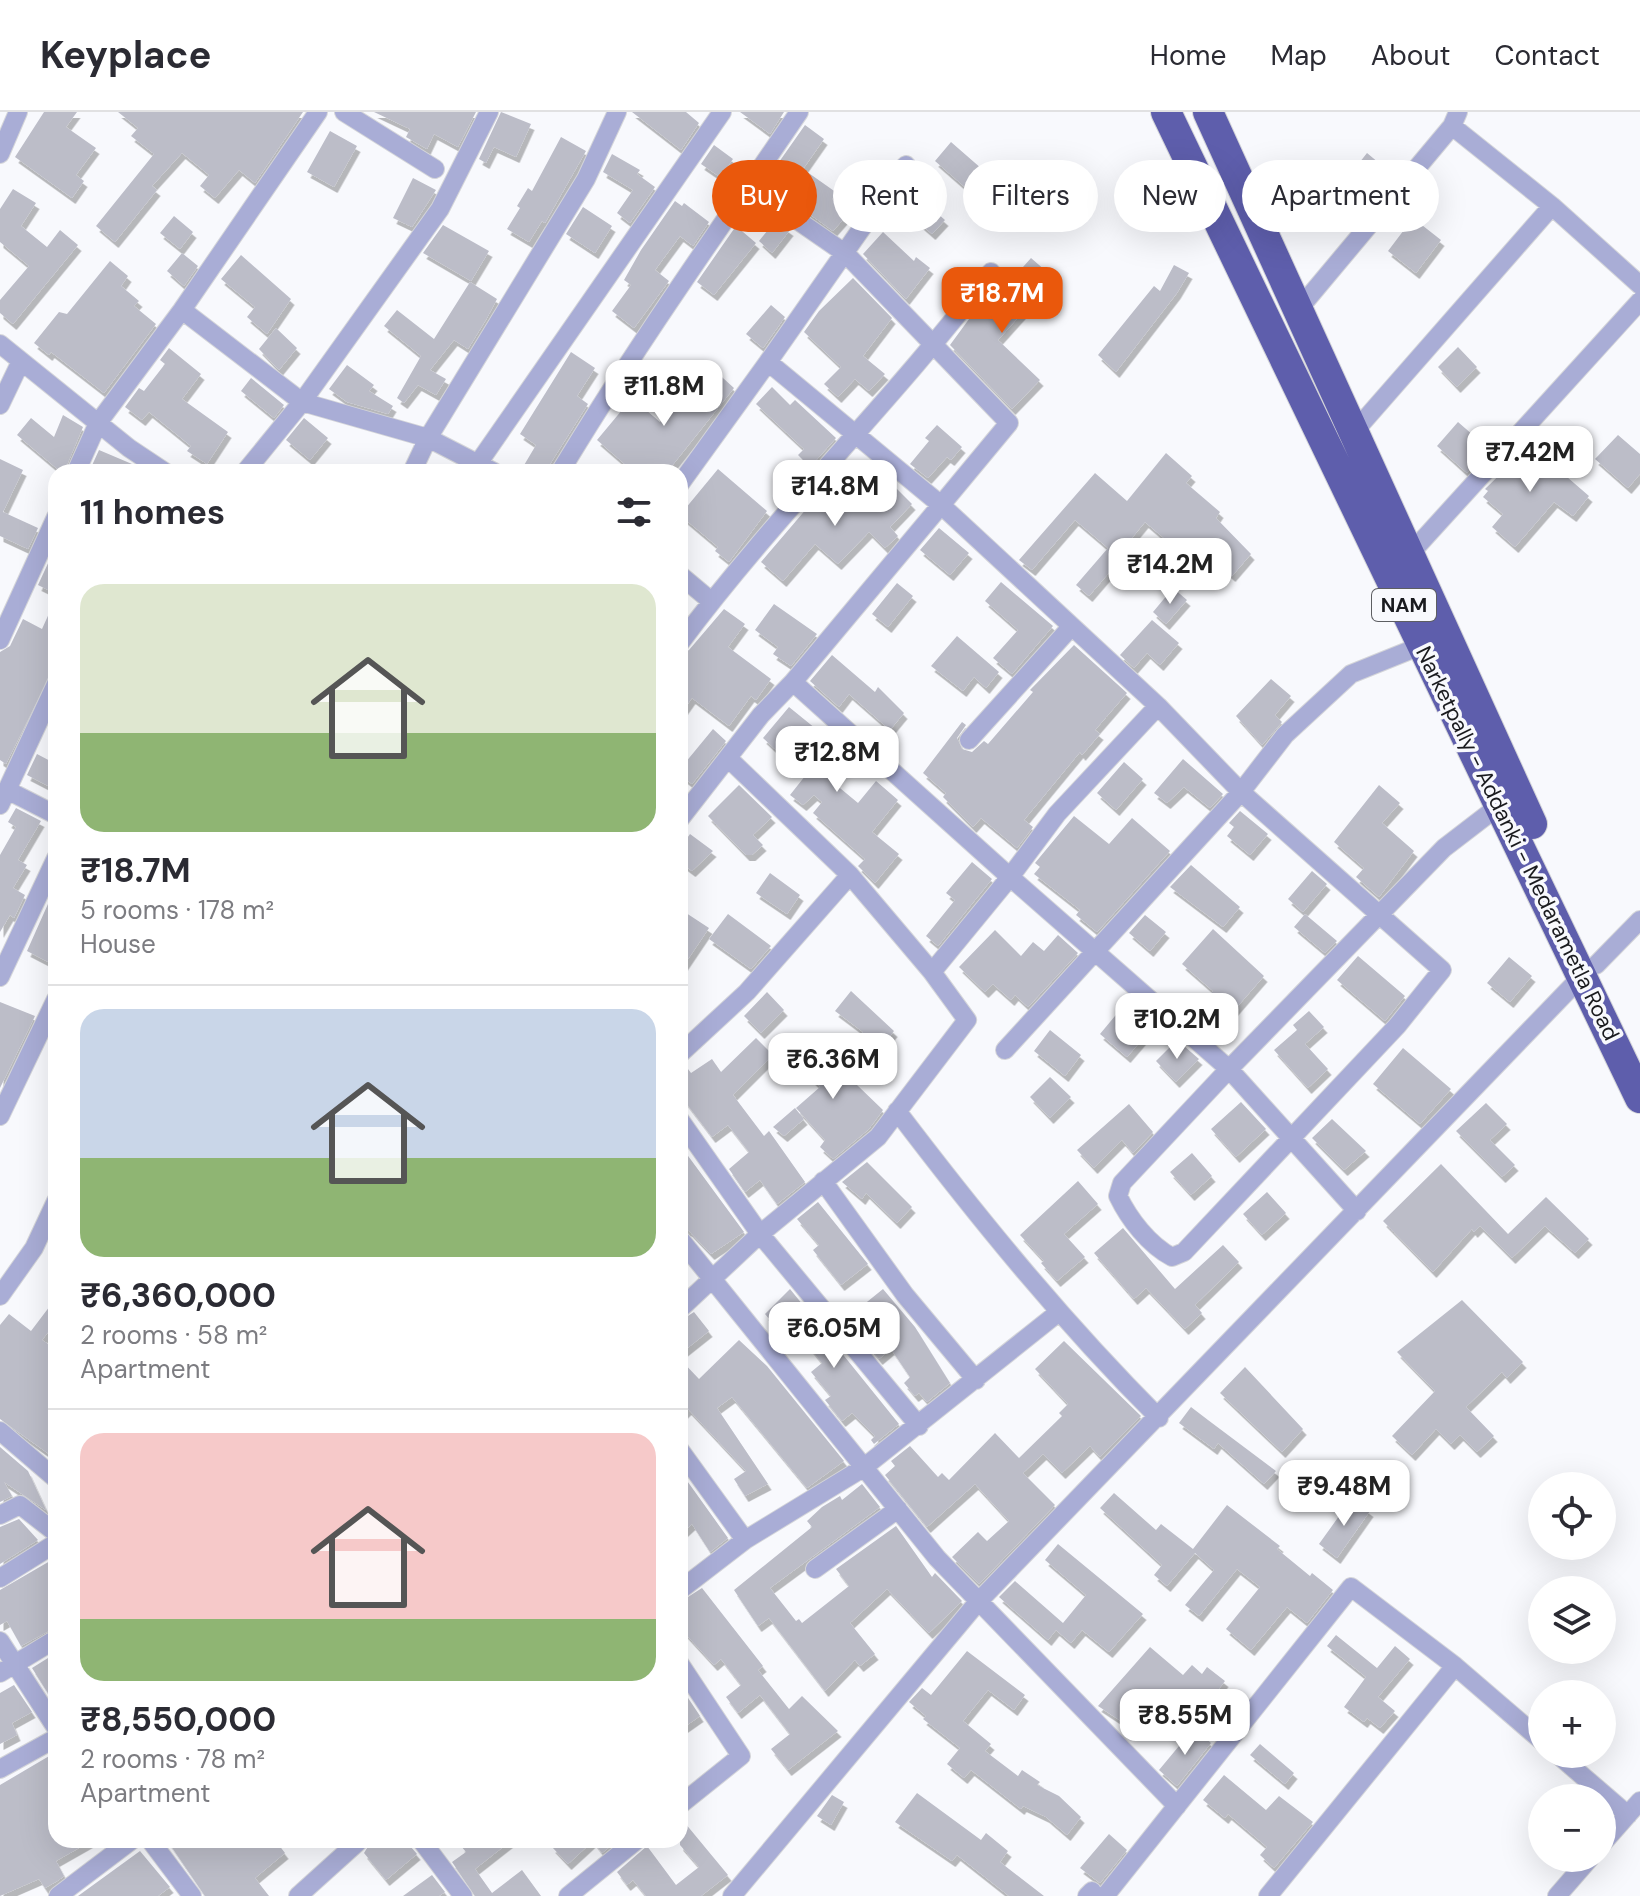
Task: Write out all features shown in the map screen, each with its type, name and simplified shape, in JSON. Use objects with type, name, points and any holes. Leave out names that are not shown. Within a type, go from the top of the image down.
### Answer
[{"type":"highway","name":"Narketpally - Addanki - Medarametla Road","points":[[1166,112],[1500,805],[1589,971],[1640,1055]]},
{"type":"highway","name":"Narketpally - Addanki - Medarametla Road","points":[[1208,112],[1409,555],[1589,971],[1640,1098]]},
{"type":"street","points":[[0,154],[18,112]]},
{"type":"street","points":[[80,464],[98,423],[182,310],[318,112]]},
{"type":"street","points":[[344,112],[435,169]]},
{"type":"street","points":[[252,464],[302,402],[440,209],[489,112]]},
{"type":"street","points":[[416,464],[428,438],[586,179],[617,112]]},
{"type":"street","points":[[488,464],[722,112]]},
{"type":"street","points":[[766,160],[799,112]]},
{"type":"street","points":[[1298,310],[1455,119],[1640,285]]},
{"type":"street","points":[[1354,432],[1552,206]]},
{"type":"street","points":[[565,464],[623,367],[659,321],[718,232]]},
{"type":"street","points":[[688,809],[761,715],[793,682],[1009,423],[846,254],[814,232]]},
{"type":"street","points":[[688,473],[861,232]]},
{"type":"street","points":[[688,632],[853,434],[934,347],[991,272]]},
{"type":"street","points":[[1409,555],[1640,301]]},
{"type":"street","points":[[182,310],[302,402],[428,438],[477,464]]},
{"type":"street","points":[[0,344],[150,464]]},
{"type":"street","points":[[0,405],[21,361]]},
{"type":"street","points":[[768,362],[941,505],[1158,706],[1241,792],[1379,914],[1442,970],[1397,1026],[1184,1252],[1172,1257],[1160,1250],[1125,1210],[1118,1196],[1122,1183],[1229,1069],[1379,914],[1444,848],[1500,805]]},
{"type":"street","points":[[0,640],[48,535]]},
{"type":"street","points":[[688,582],[711,601]]},
{"type":"street","points":[[969,740],[1071,627]]},
{"type":"street","points":[[1005,1050],[1241,792],[1285,735],[1351,674],[1423,645]]},
{"type":"street","points":[[793,682],[1229,1069],[1357,1211]]},
{"type":"street","points":[[48,701],[4,797],[48,812]]},
{"type":"street","points":[[932,972],[1057,814],[1158,706]]},
{"type":"street","points":[[688,1301],[760,1234],[878,1137],[967,1020],[932,972],[850,875],[729,759]]},
{"type":"street","points":[[0,977],[48,875]]},
{"type":"street","points":[[688,1047],[747,992],[850,875]]},
{"type":"street","points":[[732,1896],[977,1603],[1640,920]]},
{"type":"street","points":[[0,1114],[48,1028]]},
{"type":"street","points":[[897,1111],[986,1229],[1159,1418]]},
{"type":"street","points":[[688,1131],[760,1234],[919,1426]]},
{"type":"street","points":[[823,1181],[905,1295],[976,1380]]},
{"type":"street","points":[[0,1296],[34,1248],[48,1218]]},
{"type":"street","points":[[688,1249],[863,1468],[977,1603],[1177,1806]]},
{"type":"street","points":[[688,1584],[745,1540],[863,1468],[1059,1312]]},
{"type":"street","points":[[0,1431],[48,1472]]},
{"type":"street","points":[[688,1461],[745,1540]]},
{"type":"street","points":[[0,1515],[20,1505],[48,1527]]},
{"type":"street","points":[[815,1569],[898,1509]]},
{"type":"street","points":[[0,1578],[48,1548]]},
{"type":"street","points":[[1095,1894],[1177,1806],[1351,1587],[1455,1666],[1528,1729]]},
{"type":"street","points":[[0,1641],[7,1669],[48,1718]]},
{"type":"street","points":[[7,1669],[48,1644]]},
{"type":"street","points":[[1268,1896],[1455,1666]]},
{"type":"street","points":[[688,1676],[741,1756],[688,1799]]},
{"type":"street","points":[[0,1769],[48,1742]]},
{"type":"street","points":[[1577,1768],[1634,1808],[1616,1828]]},
{"type":"street","points":[[58,1896],[121,1848]]},
{"type":"street","points":[[156,1848],[192,1896]]},
{"type":"street","points":[[298,1896],[351,1848]]},
{"type":"street","points":[[427,1848],[463,1896]]},
{"type":"street","points":[[568,1896],[627,1848]]},
{"type":"street","points":[[1557,1896],[1578,1872]]},
{"type":"building","points":[[44,112],[77,112],[66,127],[96,148],[76,175],[84,181],[72,198],[15,157]]},
{"type":"building","points":[[118,112],[303,112],[255,183],[239,170],[215,198],[200,186],[209,175],[182,153],[152,186],[157,190],[115,242],[96,226],[154,154],[131,136],[138,128]]},
{"type":"building","points":[[374,112],[476,112],[458,147],[434,134],[427,149],[406,137],[410,129]]},
{"type":"building","points":[[501,112],[531,124],[516,157],[494,147],[486,163],[479,159]]},
{"type":"building","points":[[632,112],[686,112],[699,123],[681,150]]},
{"type":"building","points":[[740,112],[784,112],[770,134]]},
{"type":"building","points":[[805,125],[824,139],[809,160],[780,160]]},
{"type":"building","points":[[330,131],[357,146],[334,187],[307,172]]},
{"type":"building","points":[[561,137],[586,151],[545,223],[542,221],[529,242],[507,229],[520,208],[517,206],[528,188],[532,191]]},
{"type":"building","points":[[951,142],[972,160],[963,160],[963,185],[947,171],[947,160],[936,160]]},
{"type":"building","points":[[714,145],[733,159],[712,160],[712,172],[701,164]]},
{"type":"building","points":[[1367,153],[1375,160],[1361,160]]},
{"type":"building","points":[[612,154],[640,170],[637,174],[655,187],[630,223],[617,213],[633,190],[603,172]]},
{"type":"building","points":[[413,178],[436,190],[412,227],[393,218]]},
{"type":"building","points":[[817,179],[833,190],[833,231],[817,219]]},
{"type":"building","points":[[13,189],[36,203],[21,226],[47,247],[60,230],[78,245],[13,324],[0,313],[0,300],[29,266],[0,242],[0,209]]},
{"type":"building","points":[[675,201],[682,206],[684,203],[709,222],[693,246],[680,236],[655,270],[669,281],[634,328],[612,311],[631,285],[624,280],[641,250]]},
{"type":"building","points":[[583,207],[612,226],[595,253],[566,234]]},
{"type":"building","points":[[174,216],[193,232],[180,249],[160,233]]},
{"type":"building","points":[[443,225],[489,251],[471,281],[423,253]]},
{"type":"building","points":[[732,232],[743,232],[756,243],[714,295],[697,282]]},
{"type":"building","points":[[766,232],[788,232],[772,253],[759,241]]},
{"type":"building","points":[[883,232],[914,261],[916,257],[930,268],[906,299],[863,254]]},
{"type":"building","points":[[1402,232],[1431,232],[1441,240],[1416,273],[1388,251]]},
{"type":"building","points":[[182,253],[198,266],[184,286],[167,271]]},
{"type":"building","points":[[241,255],[291,299],[267,334],[247,317],[255,307],[221,279]]},
{"type":"building","points":[[1031,258],[1054,278],[998,340],[1040,380],[1012,409],[950,345],[996,289],[1000,293]]},
{"type":"building","points":[[110,261],[128,276],[121,286],[139,301],[134,306],[156,324],[104,393],[51,352],[49,355],[34,343],[59,312],[67,314]]},
{"type":"building","points":[[1174,265],[1189,273],[1116,372],[1098,355],[1154,286],[1160,291]]},
{"type":"building","points":[[853,278],[892,318],[863,356],[885,374],[869,391],[855,379],[838,397],[824,384],[841,367],[804,332],[819,311]]},
{"type":"building","points":[[470,282],[497,299],[487,318],[468,349],[454,340],[430,370],[446,379],[436,395],[418,385],[404,403],[397,398],[421,356],[384,326],[397,310],[434,339]]},
{"type":"building","points":[[771,305],[785,317],[763,348],[746,334]]},
{"type":"building","points":[[276,328],[297,348],[279,370],[259,349]]},
{"type":"building","points":[[1458,347],[1477,367],[1457,387],[1438,367]]},
{"type":"building","points":[[169,348],[201,374],[182,399],[228,432],[207,464],[187,451],[191,446],[149,412],[142,420],[125,407],[139,388],[144,391],[165,364],[160,360]]},
{"type":"building","points":[[571,352],[595,368],[577,396],[588,404],[550,464],[525,464],[536,445],[520,434]]},
{"type":"building","points":[[347,365],[374,385],[369,391],[393,406],[388,414],[347,402],[329,389]]},
{"type":"building","points":[[713,369],[734,388],[673,464],[625,464],[597,440],[632,398],[660,422]]},
{"type":"building","points":[[251,378],[284,405],[274,418],[241,391]]},
{"type":"building","points":[[772,387],[790,405],[795,400],[836,438],[810,467],[798,455],[804,449],[756,404]]},
{"type":"building","points":[[63,415],[83,427],[67,464],[51,464],[17,435],[31,418],[54,437]]},
{"type":"building","points":[[304,418],[328,438],[310,460],[286,440]]},
{"type":"building","points":[[1458,422],[1489,449],[1467,473],[1437,446]]},
{"type":"building","points":[[937,425],[962,447],[951,460],[947,457],[928,478],[910,464],[929,441],[925,438]]},
{"type":"building","points":[[1618,435],[1640,454],[1640,474],[1628,488],[1595,459]]},
{"type":"building","points":[[1530,445],[1589,496],[1573,516],[1554,502],[1515,547],[1492,527],[1503,514],[1483,497],[1488,491],[1485,489]]},
{"type":"building","points":[[99,450],[132,464],[93,464]]},
{"type":"building","points":[[1166,453],[1192,476],[1186,483],[1220,512],[1216,518],[1251,554],[1232,576],[1214,560],[1204,572],[1145,522],[1127,544],[1131,547],[1089,596],[1076,585],[1108,548],[1075,520],[1032,570],[1019,560],[1095,473],[1127,501]]},
{"type":"building","points":[[0,459],[23,470],[3,512],[38,528],[28,549],[0,536]]},
{"type":"building","points":[[718,469],[767,511],[729,562],[715,551],[718,547],[688,522],[688,505]]},
{"type":"building","points":[[831,480],[869,512],[895,487],[912,504],[890,527],[898,536],[885,548],[869,532],[838,564],[815,544],[783,581],[761,562]]},
{"type":"building","points":[[939,528],[969,553],[950,575],[920,550]]},
{"type":"building","points":[[48,563],[48,590],[38,585]]},
{"type":"building","points":[[1001,582],[1053,626],[1012,674],[993,658],[1018,630],[985,601]]},
{"type":"building","points":[[897,583],[913,596],[888,627],[872,614]]},
{"type":"building","points":[[1173,588],[1187,600],[1166,624],[1153,612]]},
{"type":"building","points":[[774,604],[817,634],[791,666],[773,654],[778,647],[755,630]]},
{"type":"building","points":[[724,609],[745,624],[728,647],[771,679],[756,700],[751,696],[729,726],[692,698],[688,704],[689,650]]},
{"type":"building","points":[[48,616],[48,679],[6,764],[0,760],[0,652],[10,646],[23,619],[42,629]]},
{"type":"building","points":[[1152,620],[1179,643],[1160,665],[1147,653],[1134,668],[1120,655]]},
{"type":"building","points":[[957,636],[999,672],[986,688],[974,677],[963,691],[931,666]]},
{"type":"building","points":[[1074,645],[1127,693],[1095,730],[1100,734],[1082,755],[1080,752],[1024,820],[1033,827],[1017,848],[981,818],[973,827],[943,797],[946,793],[923,773],[962,722],[966,725],[957,738],[962,749],[972,752],[984,741],[988,744],[1033,692],[1030,690]]},
{"type":"building","points":[[832,655],[875,692],[878,687],[904,713],[890,730],[849,694],[839,707],[810,681]]},
{"type":"building","points":[[1271,679],[1291,696],[1275,715],[1282,722],[1262,745],[1236,716]]},
{"type":"building","points":[[789,707],[842,750],[823,774],[858,803],[876,781],[898,800],[872,832],[899,854],[875,883],[858,866],[865,859],[813,813],[822,802],[814,795],[803,805],[790,795],[813,766],[783,741],[776,750],[763,738]]},
{"type":"building","points":[[713,729],[726,741],[692,784],[688,781],[688,759]]},
{"type":"building","points":[[37,754],[48,760],[48,786],[27,775]]},
{"type":"building","points":[[1183,759],[1223,794],[1210,808],[1184,787],[1167,803],[1154,793]]},
{"type":"building","points":[[1124,762],[1143,779],[1116,810],[1097,793]]},
{"type":"building","points":[[739,785],[772,817],[753,835],[763,845],[752,855],[746,855],[708,816]]},
{"type":"building","points":[[1379,785],[1400,803],[1382,823],[1414,851],[1379,897],[1356,877],[1364,868],[1334,842]]},
{"type":"building","points":[[16,808],[41,821],[18,860],[27,865],[13,888],[25,895],[14,918],[10,915],[0,932],[0,855],[16,827],[8,822]]},
{"type":"building","points":[[1240,811],[1268,834],[1250,855],[1227,836],[1234,827],[1229,823]]},
{"type":"building","points":[[1074,816],[1109,844],[1132,818],[1170,851],[1097,932],[1076,915],[1080,910],[1034,874],[1040,867],[1035,863]]},
{"type":"building","points":[[690,834],[713,851],[692,871],[688,868]]},
{"type":"building","points":[[972,862],[992,879],[938,946],[926,936],[955,900],[946,893]]},
{"type":"building","points":[[1191,865],[1240,907],[1223,927],[1170,887]]},
{"type":"building","points":[[1312,871],[1327,884],[1303,912],[1288,899]]},
{"type":"building","points":[[770,873],[800,895],[787,914],[756,893]]},
{"type":"building","points":[[48,904],[48,962],[27,951]]},
{"type":"building","points":[[688,914],[709,928],[688,959]]},
{"type":"building","points":[[728,914],[771,946],[751,969],[709,939]]},
{"type":"building","points":[[1305,914],[1337,941],[1325,953],[1294,927]]},
{"type":"building","points":[[1145,915],[1166,932],[1150,951],[1129,933]]},
{"type":"building","points":[[1213,929],[1264,976],[1217,1030],[1196,1013],[1213,991],[1182,964]]},
{"type":"building","points":[[995,930],[1021,956],[1033,942],[1044,951],[1058,935],[1078,953],[1028,1007],[1015,995],[1011,1000],[993,984],[985,992],[959,967]]},
{"type":"building","points":[[1358,956],[1405,996],[1385,1021],[1337,980]]},
{"type":"building","points":[[1509,957],[1532,976],[1510,1002],[1487,983]]},
{"type":"building","points":[[851,991],[894,1031],[876,1054],[857,1039],[863,1032],[835,1011]]},
{"type":"building","points":[[767,992],[784,1010],[761,1033],[744,1016]]},
{"type":"building","points":[[1130,998],[1157,1022],[1127,1057],[1100,1034]]},
{"type":"building","points":[[0,1002],[35,1016],[0,1088]]},
{"type":"building","points":[[1309,1011],[1324,1027],[1305,1044],[1328,1069],[1308,1088],[1274,1050],[1297,1030],[1293,1025]]},
{"type":"building","points":[[1050,1030],[1081,1055],[1065,1076],[1034,1051]]},
{"type":"building","points":[[806,1036],[883,1110],[869,1129],[833,1159],[820,1147],[825,1140],[796,1108],[820,1087],[787,1054]]},
{"type":"building","points":[[756,1038],[773,1055],[733,1095],[764,1136],[769,1131],[805,1182],[777,1204],[760,1180],[745,1192],[729,1169],[749,1152],[728,1125],[712,1137],[688,1106],[688,1069],[691,1073],[712,1059],[721,1072]]},
{"type":"building","points":[[1177,1040],[1199,1059],[1176,1082],[1156,1061]]},
{"type":"building","points":[[1403,1048],[1451,1089],[1420,1124],[1373,1084]]},
{"type":"building","points":[[1050,1077],[1071,1097],[1050,1118],[1030,1097]]},
{"type":"building","points":[[1241,1102],[1266,1129],[1236,1157],[1211,1129]]},
{"type":"building","points":[[1486,1103],[1507,1124],[1490,1140],[1515,1165],[1502,1177],[1456,1131]]},
{"type":"building","points":[[1129,1104],[1153,1132],[1133,1153],[1122,1140],[1094,1168],[1077,1150]]},
{"type":"building","points":[[795,1108],[804,1119],[784,1136],[773,1127]]},
{"type":"building","points":[[1332,1119],[1366,1151],[1344,1170],[1312,1138]]},
{"type":"building","points":[[1192,1153],[1212,1176],[1191,1195],[1170,1172]]},
{"type":"building","points":[[688,1156],[744,1232],[711,1254],[689,1231]]},
{"type":"building","points":[[867,1162],[912,1207],[897,1223],[866,1193],[862,1199],[842,1182]]},
{"type":"building","points":[[1441,1164],[1508,1234],[1546,1197],[1589,1239],[1575,1253],[1545,1226],[1512,1258],[1480,1226],[1474,1232],[1472,1229],[1433,1272],[1383,1221]]},
{"type":"building","points":[[1078,1181],[1098,1204],[1064,1234],[1085,1257],[1057,1281],[1041,1263],[1044,1261],[1020,1235]]},
{"type":"building","points":[[1267,1192],[1286,1213],[1262,1235],[1243,1214]]},
{"type":"building","points":[[818,1202],[868,1264],[841,1285],[813,1250],[819,1245],[797,1219]]},
{"type":"building","points":[[1123,1228],[1175,1289],[1223,1245],[1239,1262],[1195,1305],[1202,1313],[1185,1329],[1146,1288],[1134,1299],[1094,1253]]},
{"type":"building","points":[[790,1289],[899,1424],[874,1444],[871,1440],[875,1436],[852,1413],[842,1421],[825,1400],[831,1396],[811,1372],[822,1363],[791,1324],[780,1332],[765,1314]]},
{"type":"building","points":[[883,1289],[915,1327],[950,1383],[927,1402],[919,1393],[915,1396],[904,1383],[910,1377],[891,1349],[879,1359],[864,1340],[875,1332],[857,1310]]},
{"type":"building","points":[[1462,1300],[1523,1362],[1507,1378],[1502,1372],[1466,1407],[1494,1436],[1477,1452],[1460,1435],[1451,1444],[1436,1429],[1412,1455],[1392,1436],[1435,1391],[1397,1352]]},
{"type":"building","points":[[48,1309],[48,1332],[42,1340],[48,1344],[48,1453],[0,1419],[0,1325],[9,1314],[31,1331]]},
{"type":"building","points":[[694,1312],[709,1331],[688,1348],[688,1316]]},
{"type":"building","points":[[739,1340],[767,1366],[844,1461],[807,1488],[732,1397],[717,1408],[768,1484],[745,1496],[734,1479],[746,1471],[688,1409],[688,1367],[699,1379]]},
{"type":"building","points":[[1064,1341],[1141,1416],[1100,1457],[1090,1446],[1062,1473],[1043,1454],[1023,1473],[1055,1505],[979,1584],[952,1557],[978,1532],[987,1541],[1009,1521],[975,1484],[927,1527],[885,1475],[895,1466],[891,1461],[910,1446],[938,1477],[942,1473],[949,1480],[995,1433],[1019,1458],[1062,1416],[1059,1413],[1068,1404],[1035,1369]]},
{"type":"building","points":[[1245,1367],[1303,1429],[1282,1452],[1220,1393]]},
{"type":"building","points":[[1191,1407],[1276,1471],[1264,1484],[1218,1443],[1214,1449],[1179,1423]]},
{"type":"building","points":[[0,1447],[28,1471],[46,1510],[4,1482],[12,1496],[0,1502]]},
{"type":"building","points":[[688,1482],[728,1538],[710,1552],[692,1524],[688,1528]]},
{"type":"building","points":[[862,1484],[880,1507],[770,1588],[796,1621],[799,1619],[802,1623],[849,1586],[836,1569],[896,1526],[932,1577],[935,1573],[962,1601],[929,1633],[887,1589],[850,1623],[875,1654],[860,1666],[855,1660],[825,1691],[769,1618],[758,1626],[734,1590],[812,1527],[807,1521],[822,1507],[840,1496],[842,1500]]},
{"type":"building","points":[[1114,1493],[1156,1530],[1161,1524],[1193,1549],[1227,1505],[1280,1546],[1277,1549],[1310,1576],[1312,1573],[1333,1590],[1307,1623],[1287,1607],[1251,1650],[1226,1629],[1260,1587],[1237,1569],[1199,1616],[1185,1605],[1214,1570],[1195,1553],[1167,1586],[1154,1575],[1162,1565],[1100,1508]]},
{"type":"building","points":[[1352,1498],[1370,1511],[1337,1558],[1319,1544]]},
{"type":"building","points":[[19,1519],[38,1540],[0,1564],[0,1527]]},
{"type":"building","points":[[1058,1544],[1143,1614],[1109,1652],[1082,1630],[1071,1643],[1056,1630],[1048,1640],[999,1597],[1015,1581],[1063,1623],[1086,1595],[1045,1560]]},
{"type":"building","points":[[48,1562],[48,1631],[21,1646],[7,1621],[0,1625],[0,1590]]},
{"type":"building","points":[[702,1588],[763,1666],[758,1670],[789,1709],[802,1696],[838,1731],[788,1770],[771,1749],[790,1734],[760,1695],[738,1713],[726,1697],[741,1685],[721,1659],[714,1665],[688,1637],[688,1597]]},
{"type":"building","points":[[1336,1635],[1377,1668],[1395,1646],[1410,1659],[1378,1697],[1395,1711],[1380,1728],[1367,1718],[1364,1722],[1344,1707],[1366,1677],[1327,1646]]},
{"type":"building","points":[[1150,1647],[1183,1675],[1192,1665],[1202,1674],[1207,1667],[1225,1681],[1190,1726],[1159,1699],[1136,1731],[1098,1706]]},
{"type":"building","points":[[967,1651],[1025,1695],[1014,1710],[988,1690],[963,1721],[991,1744],[985,1751],[1018,1776],[1022,1770],[1040,1782],[1037,1785],[1059,1796],[1081,1817],[1067,1835],[1046,1817],[1023,1806],[1021,1809],[971,1770],[964,1778],[947,1764],[960,1748],[923,1719],[926,1716],[909,1702],[922,1688],[931,1695]]},
{"type":"building","points":[[48,1658],[48,1693],[32,1668]]},
{"type":"building","points":[[14,1685],[32,1712],[12,1723],[17,1735],[0,1744],[0,1693]]},
{"type":"building","points":[[688,1698],[700,1716],[688,1724]]},
{"type":"building","points":[[1194,1728],[1211,1743],[1177,1786],[1159,1770]]},
{"type":"building","points":[[1260,1744],[1294,1773],[1285,1784],[1250,1755]]},
{"type":"building","points":[[48,1757],[48,1848],[79,1848],[56,1861],[64,1876],[45,1888],[39,1879],[0,1896],[0,1785]]},
{"type":"building","points":[[1224,1775],[1266,1810],[1279,1796],[1313,1822],[1274,1868],[1260,1855],[1267,1847],[1228,1814],[1225,1818],[1203,1800]]},
{"type":"building","points":[[917,1793],[981,1840],[986,1833],[1008,1851],[1000,1862],[1044,1896],[1009,1896],[957,1855],[952,1861],[895,1822]]},
{"type":"building","points":[[832,1795],[844,1802],[831,1825],[817,1816]]},
{"type":"building","points":[[688,1827],[728,1875],[701,1896],[646,1896],[633,1880],[627,1885],[617,1872],[645,1848],[648,1848],[676,1885],[699,1867],[683,1848],[688,1848]]},
{"type":"building","points":[[1109,1834],[1127,1850],[1100,1883],[1080,1868]]},
{"type":"building","points":[[172,1848],[281,1848],[285,1853],[255,1878],[269,1896],[205,1896]]},
{"type":"building","points":[[367,1848],[412,1848],[417,1854],[386,1880],[364,1853]]},
{"type":"building","points":[[463,1848],[502,1848],[475,1869],[492,1893],[522,1870],[541,1896],[475,1896],[452,1862],[466,1852]]},
{"type":"building","points":[[553,1848],[585,1848],[568,1864]]},
{"type":"building","points":[[140,1851],[170,1887],[158,1896],[78,1896]]},
{"type":"building","points":[[432,1875],[445,1892],[439,1896],[403,1896]]}]
